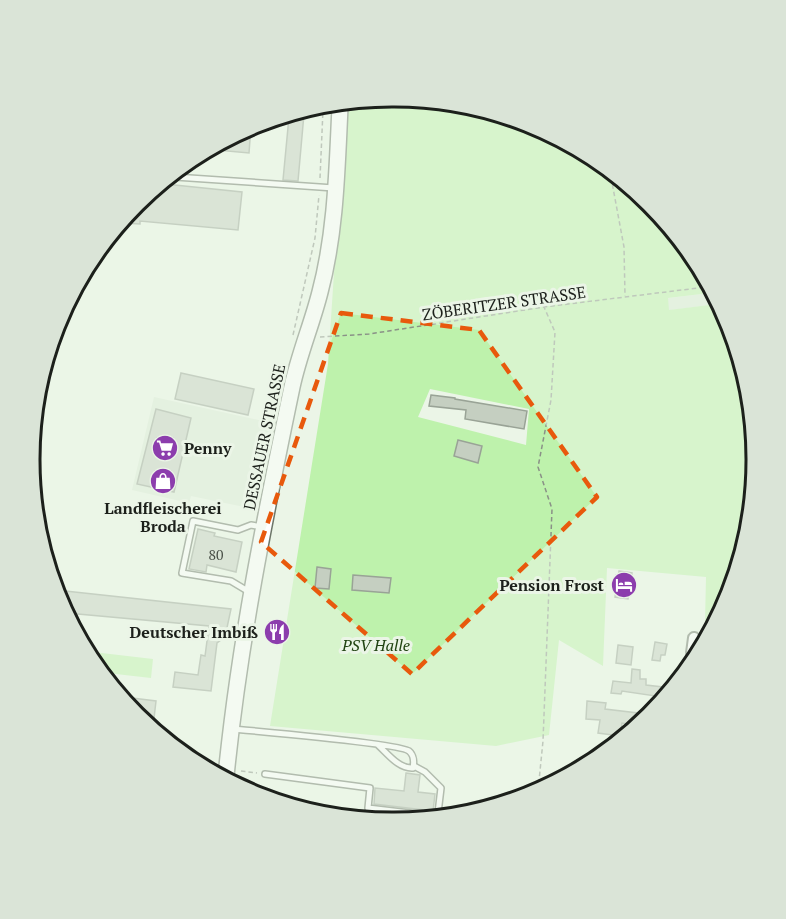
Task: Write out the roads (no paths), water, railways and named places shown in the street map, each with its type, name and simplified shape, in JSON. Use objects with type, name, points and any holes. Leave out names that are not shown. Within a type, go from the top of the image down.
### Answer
[{"type":"main road","name":"DESSAUER STRASSE","points":[[227,771],[231,729],[251,594],[296,369],[320,292],[329,244],[340,111]]},
{"type":"street","points":[[693,643],[694,638]]},
{"type":"lane","points":[[181,178],[335,189]]},
{"type":"lane","points":[[251,594],[231,581],[182,573],[193,521],[238,530],[250,525],[264,528]]},
{"type":"lane","points":[[231,729],[378,745],[410,752],[414,766],[425,772],[441,788],[438,809]]},
{"type":"lane","points":[[378,745],[399,764],[411,769],[414,766]]},
{"type":"lane","points":[[265,774],[370,788],[368,808],[410,811]]},
{"type":"place","name":"Penny","points":[[165,448]]},
{"type":"place","name":"Landfleischerei Broda","points":[[163,481]]},
{"type":"place","name":"Pension Frost","points":[[624,585]]},
{"type":"place","name":"Deutscher Imbiß","points":[[277,632]]},
{"type":"park label","name":"PSV Halle","points":[[376,645]]}]
